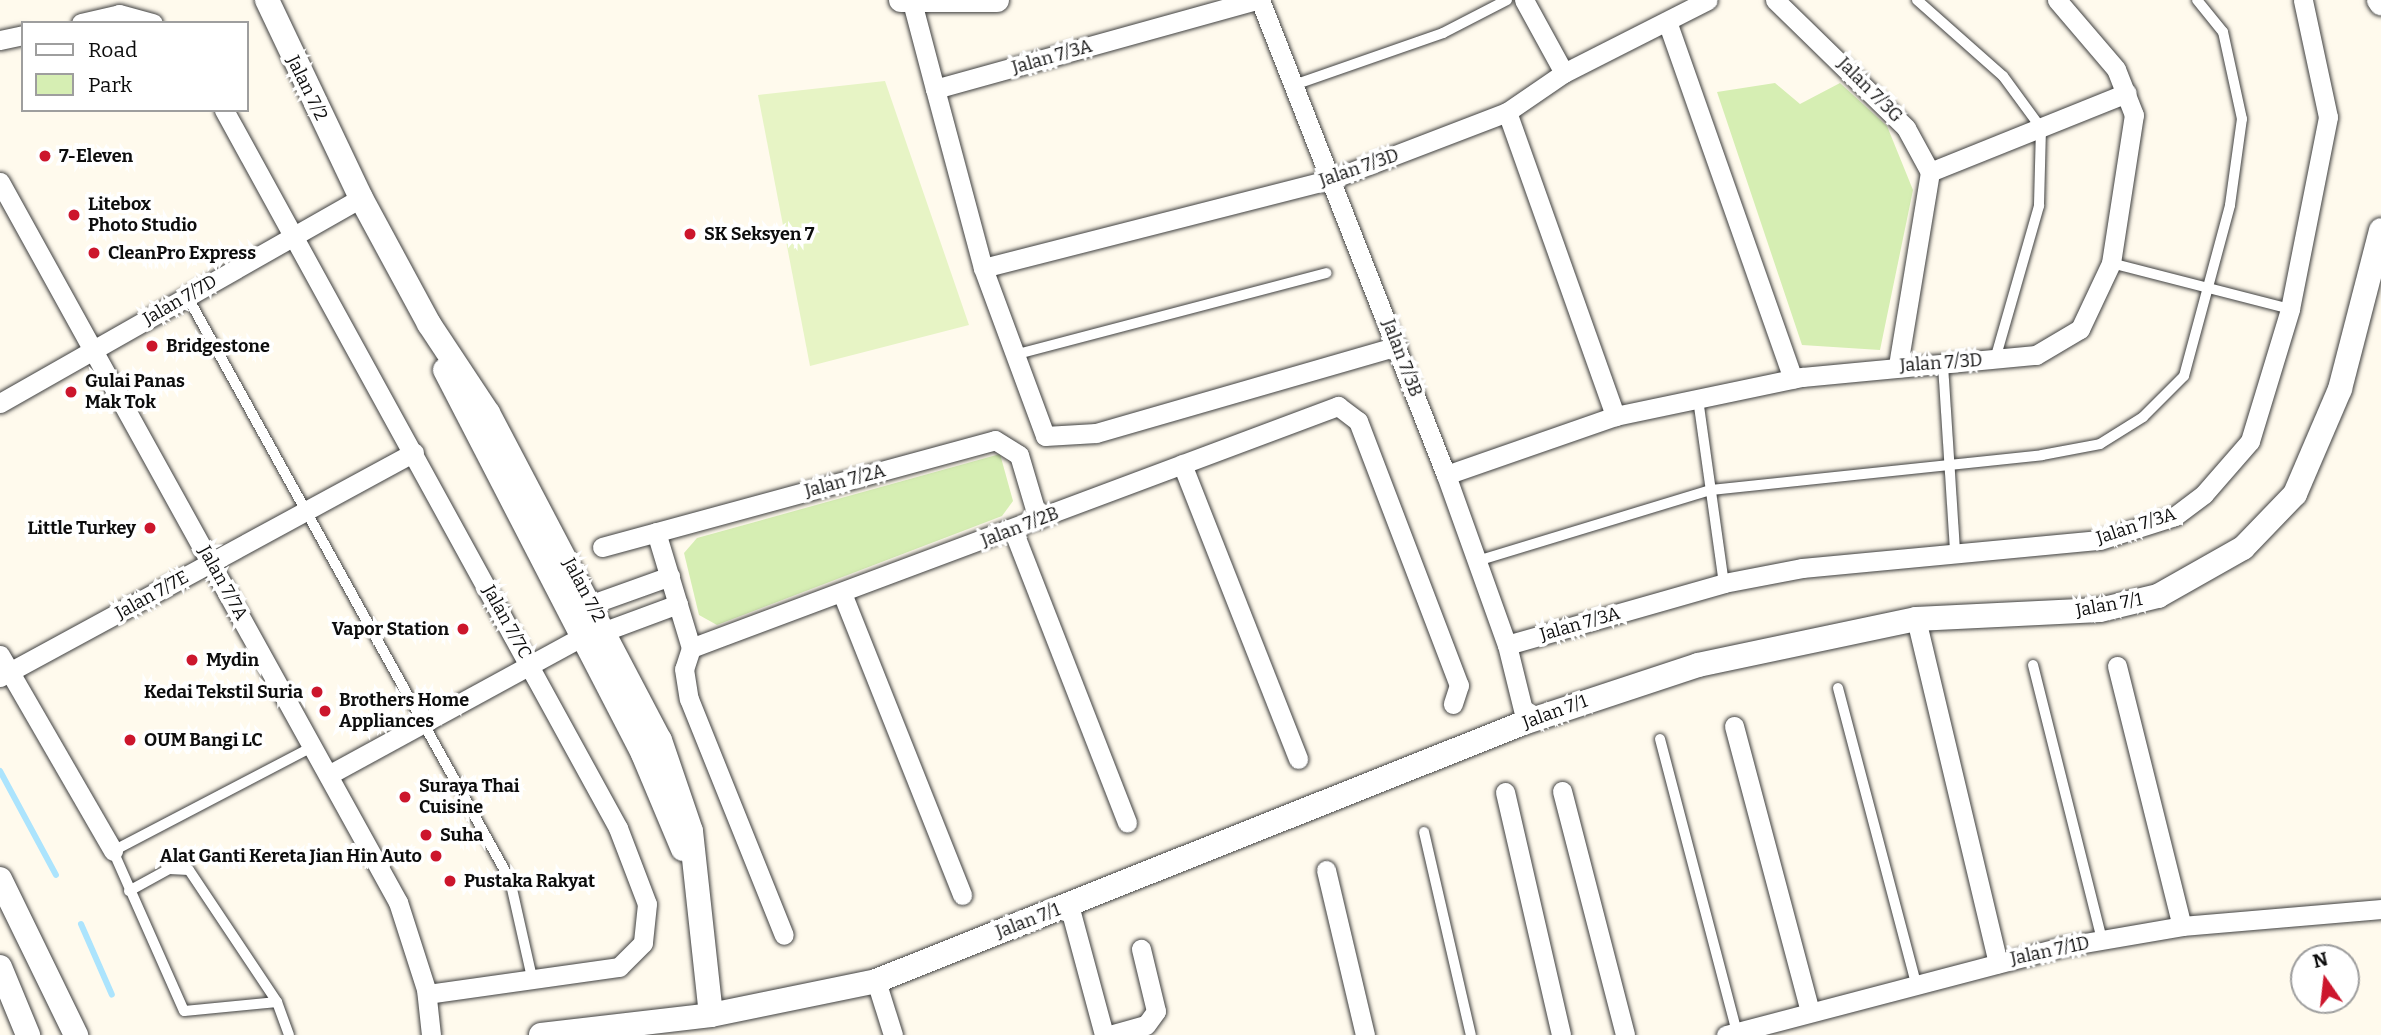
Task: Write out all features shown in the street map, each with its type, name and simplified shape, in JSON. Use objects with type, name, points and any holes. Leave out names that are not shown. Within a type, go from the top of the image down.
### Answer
[{"type":"street","name":"Jalan 7/2","points":[[267,0],[361,198],[429,324],[488,413],[592,604],[594,634]]},
{"type":"street","points":[[996,0],[906,1],[935,89],[983,268],[1045,436],[1062,438],[1397,346]]},
{"type":"street","name":"Jalan 7/3B","points":[[1258,0],[1335,178],[1446,475],[1507,645],[1526,722]]},
{"type":"street","name":"Jalan 7/3A","points":[[935,89],[1258,0]]},
{"type":"street","points":[[1524,0],[1564,73]]},
{"type":"street","name":"Jalan 7/3D","points":[[983,268],[1335,178],[1507,113],[1564,73],[1668,24],[1708,0]]},
{"type":"street","name":"Jalan 7/3G","points":[[1776,0],[1906,128],[1930,173]]},
{"type":"street","name":"Jalan 7/3D","points":[[1446,475],[1615,416],[1793,379],[1898,366],[1943,365],[2036,355],[2080,329],[2111,263],[2134,115],[2116,69],[2057,0]]},
{"type":"street","name":"Jalan 7/3A","points":[[1507,645],[1724,583],[1955,552],[2100,540],[2175,516],[2204,494],[2250,441],[2290,309],[2328,117],[2303,0]]},
{"type":"street","points":[[89,21],[119,14],[145,21]]},
{"type":"street","points":[[1668,24],[1793,379]]},
{"type":"street","points":[[0,40],[21,35]]},
{"type":"street","points":[[1898,366],[1930,173],[2126,93]]},
{"type":"street","name":"Jalan 7/7C","points":[[225,112],[530,665],[618,828],[641,881],[648,925],[643,943],[620,967],[533,982],[427,995]]},
{"type":"street","points":[[1507,113],[1615,416]]},
{"type":"street","name":"Jalan 7/7A","points":[[0,182],[314,745],[398,902],[427,995],[431,1035]]},
{"type":"street","name":"Jalan 7/7D","points":[[0,403],[361,198]]},
{"type":"street","name":"Jalan 7/1","points":[[541,1035],[711,1015],[876,981],[1526,722],[1698,665],[1916,619],[2100,610],[2158,596],[2243,548],[2281,512],[2314,461],[2340,389],[2381,230]]},
{"type":"street","name":"Jalan 7/2","points":[[429,324],[464,411],[594,634],[694,875],[711,1015]]},
{"type":"street","name":"Jalan 7/2B","points":[[691,648],[1013,530],[1327,408],[1347,409],[1358,421],[1459,685],[1453,704]]},
{"type":"street","name":"Jalan 7/2A","points":[[602,547],[995,440],[1019,454],[1038,519]]},
{"type":"street","name":"Jalan 7/7E","points":[[3,668],[211,562],[414,452]]},
{"type":"street","points":[[1182,464],[1298,759]]},
{"type":"street","points":[[1013,530],[1127,823]]},
{"type":"street","points":[[656,532],[691,648],[684,669],[690,699],[784,936]]},
{"type":"street","points":[[592,604],[670,576]]},
{"type":"street","points":[[842,593],[962,895]]},
{"type":"street","points":[[330,774],[530,665],[594,634],[678,604]]},
{"type":"street","points":[[1916,619],[1998,963]]},
{"type":"street","points":[[2117,666],[2182,926]]},
{"type":"street","points":[[3,668],[113,851]]},
{"type":"street","points":[[1734,726],[1810,1011]]},
{"type":"street","points":[[1562,791],[1625,1035]]},
{"type":"street","points":[[1505,792],[1561,1035]]},
{"type":"street","points":[[1326,870],[1365,1035]]},
{"type":"street","points":[[0,879],[52,978],[76,1035]]},
{"type":"street","points":[[1069,905],[1104,1035]]},
{"type":"street","name":"Jalan 7/1D","points":[[1731,1033],[1998,963],[2102,940],[2182,926],[2381,909]]},
{"type":"street","points":[[1110,1035],[1146,1025],[1156,1011],[1141,949]]},
{"type":"street","points":[[0,967],[28,1035]]},
{"type":"street","points":[[52,978],[94,1035]]},
{"type":"street","points":[[876,981],[893,1035]]},
{"type":"lane","points":[[1294,85],[1443,33],[1507,0]]},
{"type":"lane","points":[[1917,0],[2003,76],[2041,128],[2039,206],[1995,359]]},
{"type":"lane","points":[[1477,561],[1711,490],[2100,444],[2143,417],[2184,376],[2208,288],[2242,118],[2223,32],[2197,0]]},
{"type":"lane","points":[[2111,263],[2290,309]]},
{"type":"lane","points":[[1014,356],[1326,273]]},
{"type":"lane","points":[[187,296],[428,720],[510,880],[533,982]]},
{"type":"lane","points":[[1943,365],[1954,460],[1955,552]]},
{"type":"lane","points":[[1698,399],[1724,583]]},
{"type":"lane","points":[[2033,665],[2102,940]]},
{"type":"lane","points":[[1838,688],[1916,984]]},
{"type":"lane","points":[[1660,739],[1731,1033]]},
{"type":"lane","points":[[277,1002],[184,1011],[113,851],[314,745]]},
{"type":"lane","points":[[1424,832],[1471,1035]]},
{"type":"lane","points":[[129,891],[169,869],[188,870],[277,1002],[289,1035]]},
{"type":"green space","points":[[885,81],[969,325],[810,366],[758,95]]},
{"type":"green space","points":[[1775,83],[1800,104],[1840,83],[1887,126],[1913,190],[1880,350],[1802,345],[1717,92]]},
{"type":"green space","points":[[1000,454],[1013,501],[1002,516],[717,625],[699,615],[684,553],[697,538]]},
{"type":"waterway","points":[[0,771],[56,875]]},
{"type":"waterway","points":[[81,924],[112,995]]},
{"type":"place","name":"7-Eleven","points":[[45,156]]},
{"type":"place","name":"Litebox Photo Studio","points":[[74,215]]},
{"type":"place","name":"SK Seksyen 7","points":[[690,234]]},
{"type":"place","name":"CleanPro Express","points":[[94,253]]},
{"type":"place","name":"Bridgestone","points":[[152,346]]},
{"type":"place","name":"Gulai Panas Mak Tok","points":[[71,392]]},
{"type":"place","name":"Little Turkey","points":[[150,528]]},
{"type":"place","name":"Vapor Station","points":[[463,629]]},
{"type":"place","name":"Mydin","points":[[192,660]]},
{"type":"place","name":"Kedai Tekstil Suria","points":[[317,692]]},
{"type":"place","name":"Brothers Home Appliances","points":[[325,711]]},
{"type":"place","name":"OUM Bangi LC","points":[[130,740]]},
{"type":"place","name":"Suraya Thai Cuisine","points":[[405,797]]},
{"type":"place","name":"Suha","points":[[426,835]]},
{"type":"place","name":"Alat Ganti Kereta Jian Hin Auto","points":[[436,856]]},
{"type":"place","name":"Pustaka Rakyat","points":[[450,881]]}]
